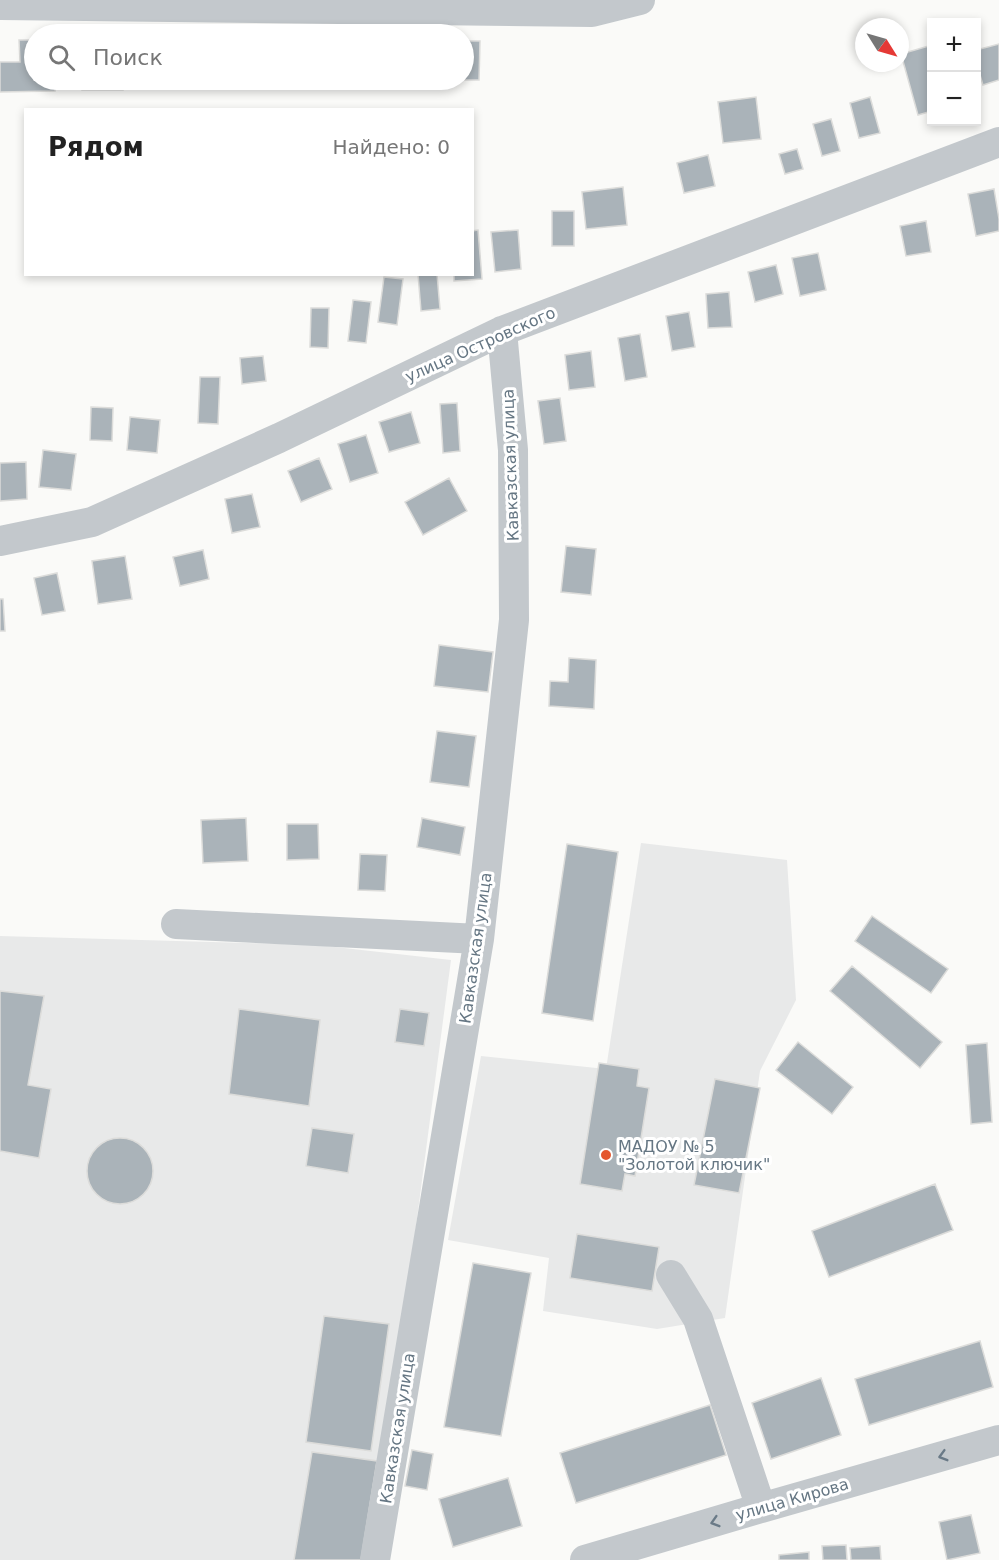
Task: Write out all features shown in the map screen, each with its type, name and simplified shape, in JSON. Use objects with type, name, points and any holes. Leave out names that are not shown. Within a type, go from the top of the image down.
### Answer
[{"type":"street","points":[[0,5],[592,12],[640,0]]},
{"type":"street","name":"улица Островского","points":[[0,541],[92,522],[279,438],[502,331],[999,142]]},
{"type":"street","name":"Кавказская улица","points":[[375,1560],[479,939],[514,620],[513,450],[502,331]]},
{"type":"street","points":[[176,924],[479,939]]},
{"type":"street","points":[[671,1275],[698,1319],[761,1508]]},
{"type":"street","name":"улица Кирова","points":[[585,1560],[999,1440]]},
{"type":"shaded area","name":"МАДОУ № 5 \"Золотой ключик\"","points":[[641,843],[787,860],[796,1000],[760,1071],[725,1318],[657,1329],[543,1311],[549,1258],[448,1240],[481,1056],[606,1069]]},
{"type":"shaded area","points":[[0,936],[317,945],[451,960],[406,1302],[362,1560],[0,1560]]},
{"type":"building","points":[[19,40],[24,40],[24,90],[55,91],[0,92],[0,62],[20,62]]},
{"type":"building","points":[[474,41],[480,41],[479,80],[474,80]]},
{"type":"building","points":[[999,44],[999,80],[983,85],[981,78],[981,49]]},
{"type":"building","points":[[927,46],[927,112],[918,115],[906,72],[909,72],[909,52]]},
{"type":"building","points":[[756,97],[761,139],[723,143],[718,102]]},
{"type":"building","points":[[870,97],[880,133],[859,138],[850,103]]},
{"type":"building","points":[[831,119],[840,151],[822,156],[813,124]]},
{"type":"building","points":[[797,149],[803,169],[785,174],[779,154]]},
{"type":"building","points":[[708,155],[715,186],[684,193],[677,163]]},
{"type":"building","points":[[623,187],[627,225],[586,229],[582,192]]},
{"type":"building","points":[[994,189],[999,231],[976,236],[968,194]]},
{"type":"building","points":[[552,211],[574,211],[574,246],[552,246]]},
{"type":"building","points":[[926,221],[931,252],[906,256],[900,226]]},
{"type":"building","points":[[478,230],[482,279],[454,281],[454,276],[474,276],[474,231]]},
{"type":"building","points":[[518,230],[521,269],[495,272],[491,232]]},
{"type":"building","points":[[818,253],[826,290],[800,296],[792,258]]},
{"type":"building","points":[[776,265],[783,294],[755,302],[748,272]]},
{"type":"building","points":[[418,276],[437,276],[440,309],[421,311]]},
{"type":"building","points":[[384,277],[403,279],[397,325],[378,322]]},
{"type":"building","points":[[729,292],[732,327],[708,328],[706,294]]},
{"type":"building","points":[[353,300],[371,302],[366,343],[348,341]]},
{"type":"building","points":[[311,308],[329,308],[328,348],[310,347]]},
{"type":"building","points":[[689,312],[695,347],[672,351],[666,316]]},
{"type":"building","points":[[640,334],[647,377],[625,381],[618,338]]},
{"type":"building","points":[[591,351],[595,387],[569,390],[565,355]]},
{"type":"building","points":[[263,356],[266,381],[242,384],[240,358]]},
{"type":"building","points":[[200,377],[220,377],[218,424],[198,423]]},
{"type":"building","points":[[560,398],[566,441],[544,444],[538,401]]},
{"type":"building","points":[[457,403],[460,451],[443,453],[440,404]]},
{"type":"building","points":[[91,407],[113,408],[112,441],[90,440]]},
{"type":"building","points":[[411,412],[420,443],[389,452],[379,422]]},
{"type":"building","points":[[130,417],[160,420],[157,453],[127,450]]},
{"type":"building","points":[[366,435],[378,473],[350,482],[338,444]]},
{"type":"building","points":[[43,450],[76,454],[71,490],[39,487]]},
{"type":"building","points":[[319,458],[332,489],[301,502],[288,471]]},
{"type":"building","points":[[26,462],[27,499],[0,501],[0,463]]},
{"type":"building","points":[[449,478],[467,511],[423,535],[405,502]]},
{"type":"building","points":[[252,494],[260,527],[232,533],[225,499]]},
{"type":"building","points":[[566,546],[596,549],[591,595],[561,592]]},
{"type":"building","points":[[203,550],[209,579],[180,586],[173,557]]},
{"type":"building","points":[[125,556],[132,599],[98,604],[92,561]]},
{"type":"building","points":[[57,573],[65,611],[42,615],[34,578]]},
{"type":"building","points":[[0,599],[3,599],[5,631],[0,631]]},
{"type":"building","points":[[439,645],[493,652],[488,692],[434,686]]},
{"type":"building","points":[[569,658],[596,660],[594,709],[549,706],[550,681],[568,682]]},
{"type":"building","points":[[437,731],[476,736],[469,787],[430,782]]},
{"type":"building","points":[[246,818],[248,861],[203,863],[201,820]]},
{"type":"building","points":[[422,818],[465,827],[460,855],[417,847]]},
{"type":"building","points":[[287,824],[318,824],[319,859],[287,860]]},
{"type":"building","points":[[567,844],[618,852],[593,1021],[542,1013]]},
{"type":"building","points":[[360,854],[387,855],[385,891],[358,890]]},
{"type":"building","points":[[872,916],[948,969],[931,993],[855,941]]},
{"type":"building","points":[[852,966],[942,1042],[920,1068],[830,991]]},
{"type":"building","points":[[0,991],[44,996],[28,1085],[51,1089],[39,1158],[0,1151]]},
{"type":"building","points":[[239,1009],[320,1020],[309,1106],[229,1094]]},
{"type":"building","points":[[400,1009],[429,1013],[424,1046],[395,1042]]},
{"type":"building","points":[[798,1042],[853,1087],[832,1114],[776,1070]]},
{"type":"building","points":[[987,1043],[992,1122],[971,1124],[966,1045]]},
{"type":"building","points":[[599,1063],[639,1069],[637,1086],[649,1088],[635,1176],[625,1174],[622,1191],[580,1184]]},
{"type":"building","points":[[715,1079],[760,1088],[739,1193],[694,1185]]},
{"type":"building","points":[[312,1128],[354,1134],[348,1173],[306,1166]]},
{"type":"building","points":[[120,1138],[133,1141],[143,1148],[150,1158],[153,1171],[150,1184],[143,1194],[133,1201],[120,1204],[107,1201],[97,1194],[90,1184],[87,1171],[90,1158],[97,1148],[107,1141]]},
{"type":"building","points":[[935,1184],[953,1230],[829,1277],[812,1231]]},
{"type":"building","points":[[577,1234],[659,1247],[652,1291],[570,1278]]},
{"type":"building","points":[[473,1263],[531,1273],[501,1436],[444,1427]]},
{"type":"building","points":[[324,1316],[389,1324],[371,1451],[306,1442]]},
{"type":"building","points":[[980,1341],[993,1387],[869,1425],[855,1379]]},
{"type":"building","points":[[821,1378],[841,1435],[771,1459],[752,1403]]},
{"type":"building","points":[[710,1405],[726,1455],[576,1503],[560,1453]]},
{"type":"building","points":[[412,1450],[433,1454],[427,1490],[405,1486]]},
{"type":"building","points":[[312,1452],[377,1461],[361,1560],[294,1560]]},
{"type":"building","points":[[508,1478],[522,1526],[453,1547],[439,1499]]},
{"type":"building","points":[[971,1515],[980,1553],[947,1560],[939,1522]]},
{"type":"building","points":[[846,1545],[847,1560],[823,1560],[822,1546]]},
{"type":"building","points":[[880,1546],[881,1560],[851,1560],[850,1548]]},
{"type":"building","points":[[809,1552],[809,1560],[779,1560],[779,1555]]},
{"type":"place","name":"МАДОУ № 5 \"Золотой ключик\"","points":[[606,1155]]}]
